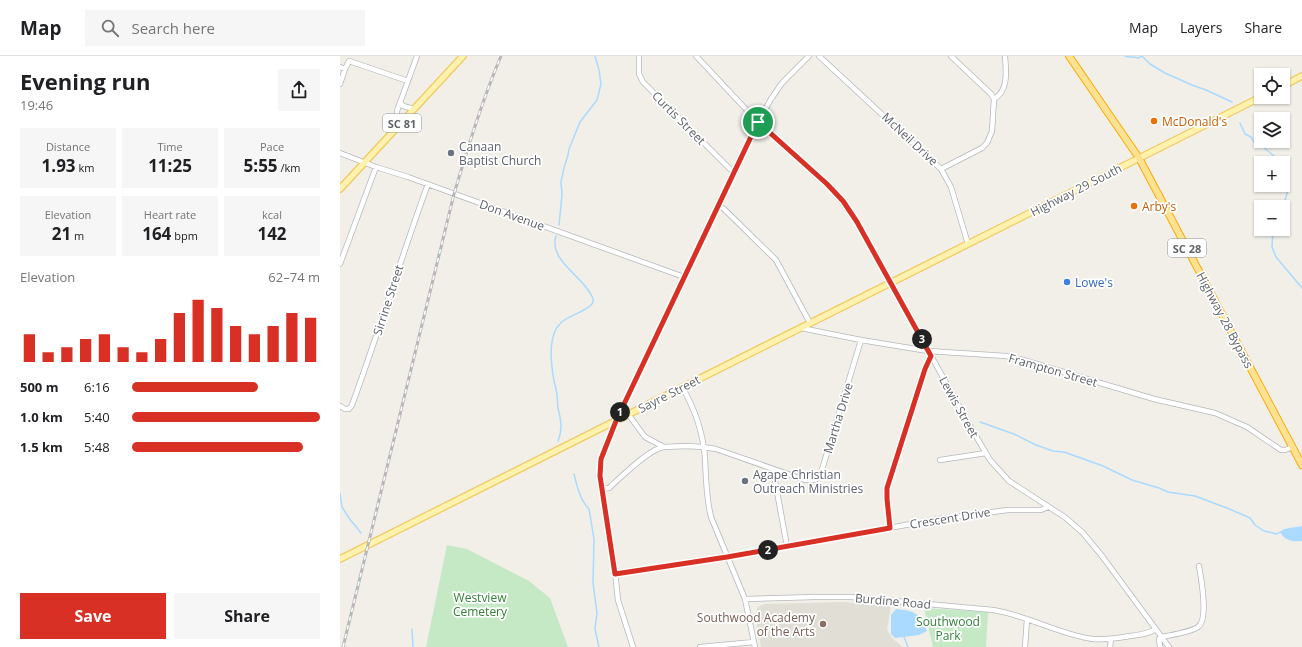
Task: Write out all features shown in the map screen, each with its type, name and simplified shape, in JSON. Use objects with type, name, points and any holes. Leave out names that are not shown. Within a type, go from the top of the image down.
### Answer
[{"type":"highway","name":"Highway 28 Bypass","points":[[1069,56],[1139,158],[1302,465]]},
{"type":"main road","name":"SC 81","points":[[340,189],[463,56]]},
{"type":"main road","points":[[1290,82],[1302,76]]},
{"type":"main road","name":"Highway 29 South","points":[[891,283],[1254,100]]},
{"type":"main road","name":"Sayre Street","points":[[340,559],[891,283]]},
{"type":"street","points":[[396,128],[396,117],[400,102],[417,56]]},
{"type":"street","name":"Curtis Street","points":[[640,56],[639,74],[646,85],[734,173]]},
{"type":"street","name":"Lewis Street","points":[[696,56],[758,122],[827,184],[843,201],[857,222],[986,453],[996,467],[1010,481],[1066,518],[1083,534],[1102,556],[1169,647]]},
{"type":"street","points":[[633,647],[618,600],[600,476],[601,459],[616,421],[758,122],[782,83],[809,56]]},
{"type":"street","name":"McNeil Drive","points":[[819,56],[941,169],[950,187],[968,244]]},
{"type":"street","points":[[941,169],[982,148],[990,138],[992,131],[994,99],[986,88],[951,56]]},
{"type":"street","points":[[994,99],[1000,93],[1005,84],[1005,56]]},
{"type":"street","points":[[340,84],[349,61],[408,82]]},
{"type":"street","points":[[340,67],[345,69]]},
{"type":"street","points":[[400,102],[403,106],[414,109]]},
{"type":"street","name":"Don Avenue","points":[[340,153],[376,167],[408,176],[684,278]]},
{"type":"street","points":[[340,264],[376,167]]},
{"type":"street","name":"Sirrine Street","points":[[342,407],[350,409],[352,405],[428,184]]},
{"type":"street","points":[[718,206],[724,209],[776,260],[810,323]]},
{"type":"street","name":"Frampton Street","points":[[800,328],[928,351],[1006,356],[1023,360],[1154,399],[1215,413],[1247,427],[1281,450],[1293,447]]},
{"type":"street","name":"Martha Drive","points":[[628,414],[645,437],[664,447],[703,447],[722,451],[805,480],[815,480],[820,476],[861,340]]},
{"type":"street","points":[[890,528],[887,488],[925,369],[931,356]]},
{"type":"street","points":[[682,387],[694,411],[700,429],[708,503],[727,557],[745,599],[755,644],[700,647]]},
{"type":"street","points":[[602,489],[609,488],[646,456],[660,447],[664,447]]},
{"type":"street","points":[[940,460],[986,453]]},
{"type":"street","points":[[773,470],[787,546]]},
{"type":"street","name":"Crescent Drive","points":[[615,574],[727,557],[991,512],[1008,510],[1041,510],[1048,506]]},
{"type":"street","points":[[1160,647],[1159,639],[1162,637],[1194,629],[1201,624],[1204,615],[1199,566]]},
{"type":"street","name":"Burdine Road","points":[[745,599],[851,597],[994,610],[1006,612],[1093,639],[1111,639],[1151,632],[1156,629]]},
{"type":"street","points":[[1025,647],[1027,619]]},
{"type":"street","points":[[1110,647],[1111,639]]},
{"type":"shaded area","name":"Southwood Academy of the Arts","points":[[843,602],[891,606],[887,630],[893,639],[903,647],[761,647],[756,618],[757,607],[765,604]]},
{"type":"green space","name":"Westview Cemetery","points":[[447,545],[467,549],[529,581],[550,598],[568,647],[426,647]]},
{"type":"green space","name":"Southwood Park","points":[[924,608],[988,612],[986,647],[933,647]]},
{"type":"water","points":[[1302,526],[1302,541],[1290,540],[1284,537],[1280,532],[1284,529]]},
{"type":"water","points":[[896,609],[916,614],[922,620],[927,631],[919,635],[895,638],[891,634],[891,615]]},
{"type":"waterway","points":[[559,225],[562,195],[561,182],[569,149],[580,122],[597,100],[601,84],[595,56]]},
{"type":"waterway","points":[[1125,56],[1138,58],[1142,56]]},
{"type":"waterway","points":[[1142,56],[1150,64],[1165,73],[1232,102]]},
{"type":"waterway","points":[[1240,123],[1245,134],[1251,137],[1254,142],[1274,156]]},
{"type":"waterway","points":[[1285,200],[1287,192]]},
{"type":"waterway","points":[[556,236],[555,245],[557,253],[562,261],[589,291],[593,299],[593,303],[590,306],[562,321],[556,328],[553,337],[551,346],[552,367],[561,424],[561,432],[558,441]]},
{"type":"waterway","points":[[1273,236],[1272,247],[1276,257],[1302,288]]},
{"type":"waterway","points":[[980,422],[1014,434],[1036,445],[1053,451],[1064,452],[1103,466],[1132,480],[1168,492],[1195,496],[1227,508],[1250,518],[1255,525],[1264,531],[1277,534],[1280,532]]},
{"type":"waterway","points":[[574,474],[581,497],[589,509],[594,539],[593,583],[597,613],[595,629],[599,647]]},
{"type":"waterway","points":[[340,493],[342,507],[361,533]]},
{"type":"waterway","points":[[412,629],[413,647]]},
{"type":"waterway","points":[[904,637],[908,647]]},
{"type":"railway","points":[[343,647],[454,194],[481,107],[501,56]]},
{"type":"place","name":"McDonald's","points":[[1154,121]]},
{"type":"place","name":"Canaan Baptist Church","points":[[451,153]]},
{"type":"place","name":"Arby's","points":[[1134,206]]},
{"type":"place","name":"Lowe's","points":[[1067,282]]},
{"type":"place","name":"Agape Christian Outreach Ministries","points":[[745,481]]},
{"type":"place","name":"Southwood Academy of the Arts","points":[[823,624]]},
{"type":"route","points":[[758,122],[827,184],[843,201],[857,222],[931,356],[925,369],[886,492],[890,528],[727,557],[615,574],[600,476],[601,459],[619,414],[758,122]]}]
